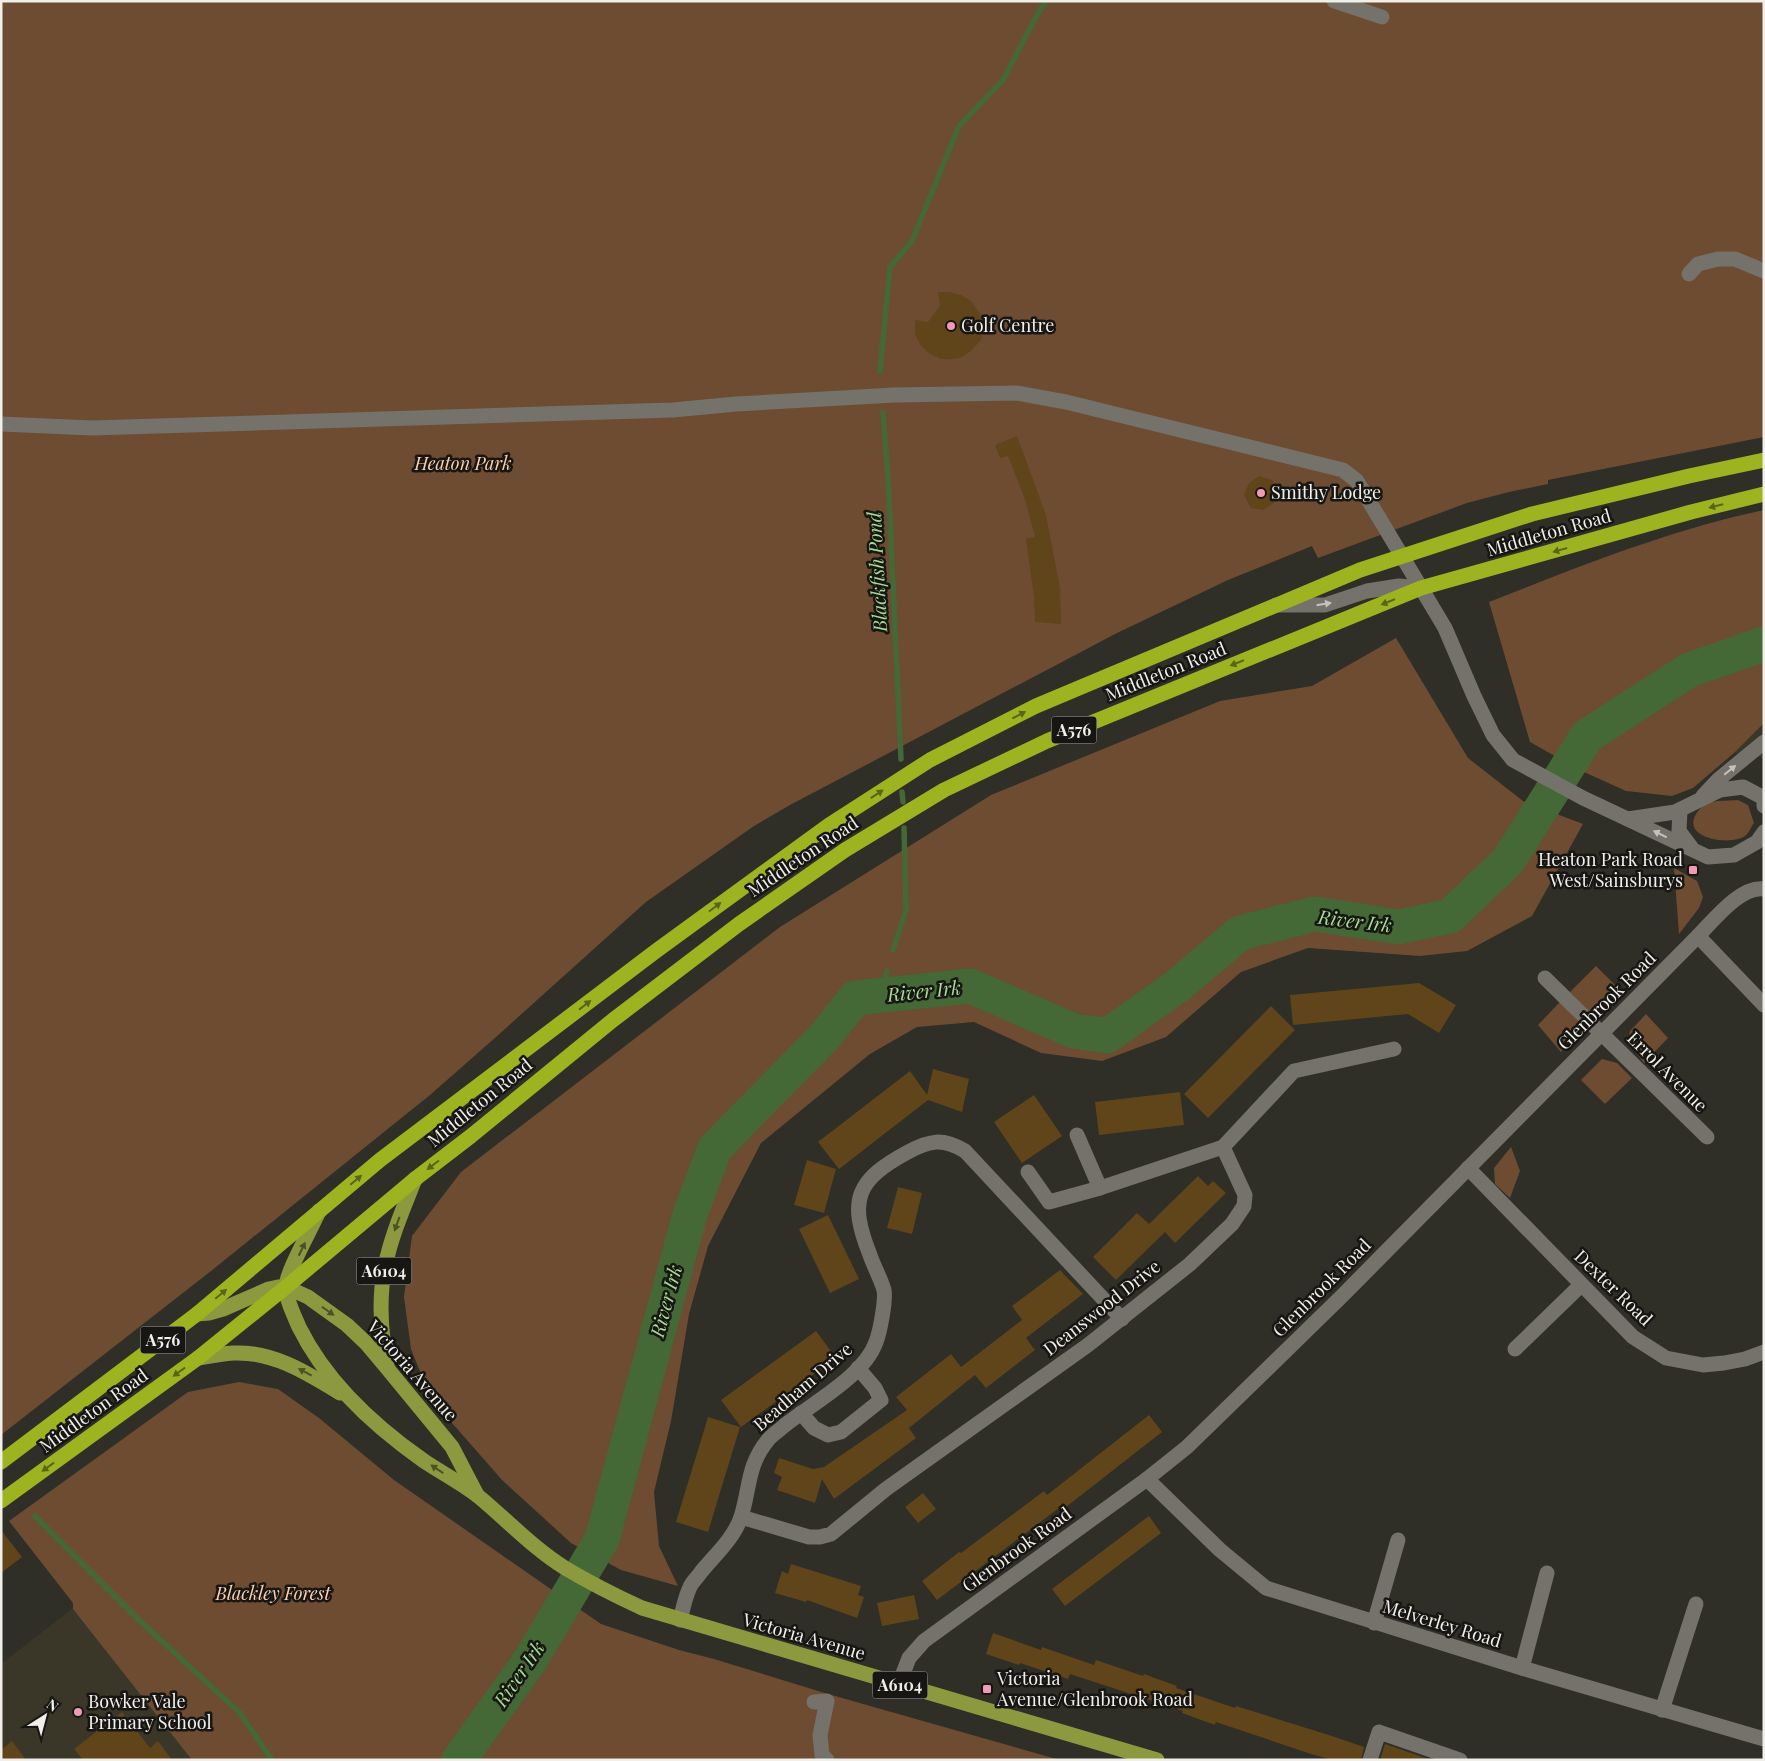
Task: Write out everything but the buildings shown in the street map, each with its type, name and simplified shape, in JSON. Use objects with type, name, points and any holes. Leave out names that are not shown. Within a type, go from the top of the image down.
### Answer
[{"type":"highway","name":"Middleton Road","points":[[1,1462],[197,1314],[380,1160],[732,895],[829,825],[930,760],[1036,706],[1360,570],[1532,514],[1764,460]]},
{"type":"highway","name":"Middleton Road","points":[[1,1501],[198,1358],[415,1179],[471,1136],[613,1020],[739,924],[845,850],[944,790],[1047,741],[1421,588],[1690,512],[1764,494]]},
{"type":"main road","name":"A6104","points":[[388,1368],[381,1320],[383,1277],[393,1237],[415,1179]]},
{"type":"main road","points":[[197,1314],[223,1309],[269,1289],[286,1287],[296,1260],[319,1211]]},
{"type":"main road","name":"Victoria Avenue","points":[[286,1287],[308,1297],[347,1325],[388,1368],[452,1447],[477,1496]]},
{"type":"main road","name":"Victoria Avenue","points":[[286,1287],[290,1306],[306,1340],[347,1397],[378,1425],[423,1460],[477,1496],[532,1544],[564,1568],[602,1589],[642,1608],[680,1620],[899,1684],[1124,1755],[1157,1760]]},
{"type":"main road","name":"A6104","points":[[198,1358],[233,1353],[270,1358],[306,1372],[347,1397]]},
{"type":"street","points":[[1334,1],[1382,17]]},
{"type":"street","points":[[1689,274],[1698,264],[1718,259],[1735,259],[1764,271]]},
{"type":"street","points":[[1,424],[92,428],[673,410],[736,404],[894,395],[1016,393],[1066,402],[1343,470],[1357,481],[1445,628],[1493,735],[1505,751],[1519,764],[1583,798],[1708,857],[1734,855],[1762,839]]},
{"type":"street","points":[[1276,605],[1325,605],[1375,590],[1399,586],[1421,588]]},
{"type":"street","points":[[1699,801],[1719,779],[1764,742]]},
{"type":"street","points":[[1628,818],[1675,812],[1720,790],[1743,787],[1764,798],[1764,806]]},
{"type":"street","points":[[1680,810],[1679,831],[1693,850]]},
{"type":"street","name":"Glenbrook Road","points":[[899,1684],[909,1658],[924,1641],[1147,1479],[1187,1447],[1341,1297],[1698,936],[1740,895],[1757,889]]},
{"type":"street","points":[[1698,936],[1764,1005]]},
{"type":"street","name":"Errol Avenue","points":[[1544,978],[1706,1137]]},
{"type":"street","points":[[1028,1172],[1050,1202],[1100,1188],[1223,1147],[1294,1071],[1394,1049]]},
{"type":"street","points":[[1077,1135],[1100,1188]]},
{"type":"street","name":"Beadham Drive","points":[[680,1620],[690,1586],[734,1531],[741,1517],[749,1475],[759,1452],[770,1438],[835,1389],[866,1361],[876,1343],[881,1322],[884,1292],[866,1247],[858,1218],[858,1206],[861,1193],[871,1178],[886,1164],[912,1150],[937,1142],[945,1142],[965,1151],[1122,1319]]},
{"type":"street","name":"Deanswood Drive","points":[[741,1517],[809,1537],[820,1538],[831,1534],[886,1490],[1122,1319],[1190,1264],[1240,1215],[1244,1206],[1245,1195],[1223,1147]]},
{"type":"street","name":"Dexter Road","points":[[1468,1168],[1633,1337],[1666,1358],[1703,1365],[1745,1359],[1764,1352]]},
{"type":"street","points":[[1514,1349],[1581,1285]]},
{"type":"street","points":[[801,1413],[814,1428],[828,1435],[842,1432],[881,1400],[858,1368]]},
{"type":"street","name":"Melverley Road","points":[[1147,1479],[1220,1550],[1266,1588],[1522,1668],[1764,1739]]},
{"type":"street","points":[[1374,1623],[1398,1540]]},
{"type":"street","points":[[1522,1668],[1547,1573]]},
{"type":"street","points":[[1662,1710],[1696,1604]]},
{"type":"street","points":[[814,1702],[827,1701],[820,1735],[822,1756],[827,1760]]},
{"type":"street","points":[[1370,1760],[1379,1732],[1460,1760]]},
{"type":"shaded area","points":[[1764,723],[1764,758],[1734,753]]},
{"type":"shaded area","name":"Bowker Vale Primary School","points":[[73,1608],[192,1760],[1,1760],[1,1664]]},
{"type":"green space","name":"Heaton Park","points":[[1,1],[1764,1],[1764,437],[1548,480],[1548,484],[1467,503],[1318,558],[1312,546],[1228,580],[1117,633],[790,805],[754,826],[646,902],[430,1095],[211,1271],[1,1435]]},
{"type":"green space","points":[[1764,510],[1764,631],[1742,637],[1679,666],[1592,724],[1560,759],[1530,742],[1489,602],[1624,550],[1693,528]]},
{"type":"green space","points":[[1396,638],[1468,758],[1523,801],[1583,824],[1532,916],[1467,951],[1420,956],[1308,948],[1241,972],[1166,1037],[1102,1061],[1041,1053],[974,1022],[917,1027],[870,1054],[761,1143],[708,1246],[689,1314],[671,1421],[654,1492],[659,1546],[678,1586],[621,1570],[571,1543],[502,1480],[431,1399],[411,1349],[404,1297],[412,1236],[461,1172],[780,927],[991,795],[1220,701],[1312,686]]},
{"type":"green space","points":[[1764,658],[1764,723],[1734,753],[1693,788],[1672,796],[1626,791],[1584,772],[1600,744],[1700,680]]},
{"type":"green space","points":[[1738,800],[1748,805],[1754,823],[1745,836],[1738,839],[1719,840],[1701,835],[1695,829],[1693,823],[1696,814],[1704,805],[1714,801]]},
{"type":"green space","points":[[1674,868],[1697,881],[1703,897],[1699,908],[1679,934]]},
{"type":"green space","points":[[1596,966],[1621,991],[1595,1017],[1570,992]]},
{"type":"green space","points":[[1560,1002],[1582,1025],[1579,1032],[1561,1052],[1538,1025]]},
{"type":"green space","points":[[1646,1014],[1668,1038],[1644,1063],[1628,1042],[1630,1031]]},
{"type":"green space","points":[[1602,1059],[1617,1063],[1632,1078],[1605,1104],[1581,1080]]},
{"type":"green space","points":[[1511,1147],[1520,1171],[1510,1198],[1495,1184],[1494,1168]]},
{"type":"green space","name":"Blackley Forest","points":[[239,1382],[278,1389],[319,1418],[394,1480],[601,1624],[679,1650],[1060,1760],[192,1760],[73,1609],[73,1603],[9,1521],[188,1392]]},
{"type":"waterway","name":"Blackfish Pond","points":[[880,371],[890,267],[912,241],[959,126],[1003,80],[1046,1]]},
{"type":"waterway","name":"Blackfish Pond","points":[[883,413],[888,477],[901,759]]},
{"type":"waterway","name":"River Irk","points":[[459,1760],[531,1659],[602,1539],[690,1214],[715,1148],[825,1036],[855,998],[970,986],[1074,1031],[1107,1036],[1176,987],[1240,933],[1315,914],[1399,927],[1450,916],[1508,861],[1587,736],[1689,670],[1764,644]]},
{"type":"waterway","points":[[902,792],[903,802]]},
{"type":"waterway","name":"Blackfish Pond","points":[[893,950],[906,910],[904,828]]},
{"type":"waterway","points":[[879,996],[887,971]]},
{"type":"waterway","points":[[35,1516],[140,1621],[240,1713],[272,1760]]},
{"type":"place","name":"Golf Centre","points":[[951,326]]},
{"type":"place","name":"Smithy Lodge","points":[[1261,493]]},
{"type":"place","name":"Heaton Park Road West/Sainsburys","points":[[1693,870]]},
{"type":"place","name":"Victoria Avenue/Glenbrook Road","points":[[987,1689]]},
{"type":"place","name":"Bowker Vale Primary School","points":[[78,1712]]}]
